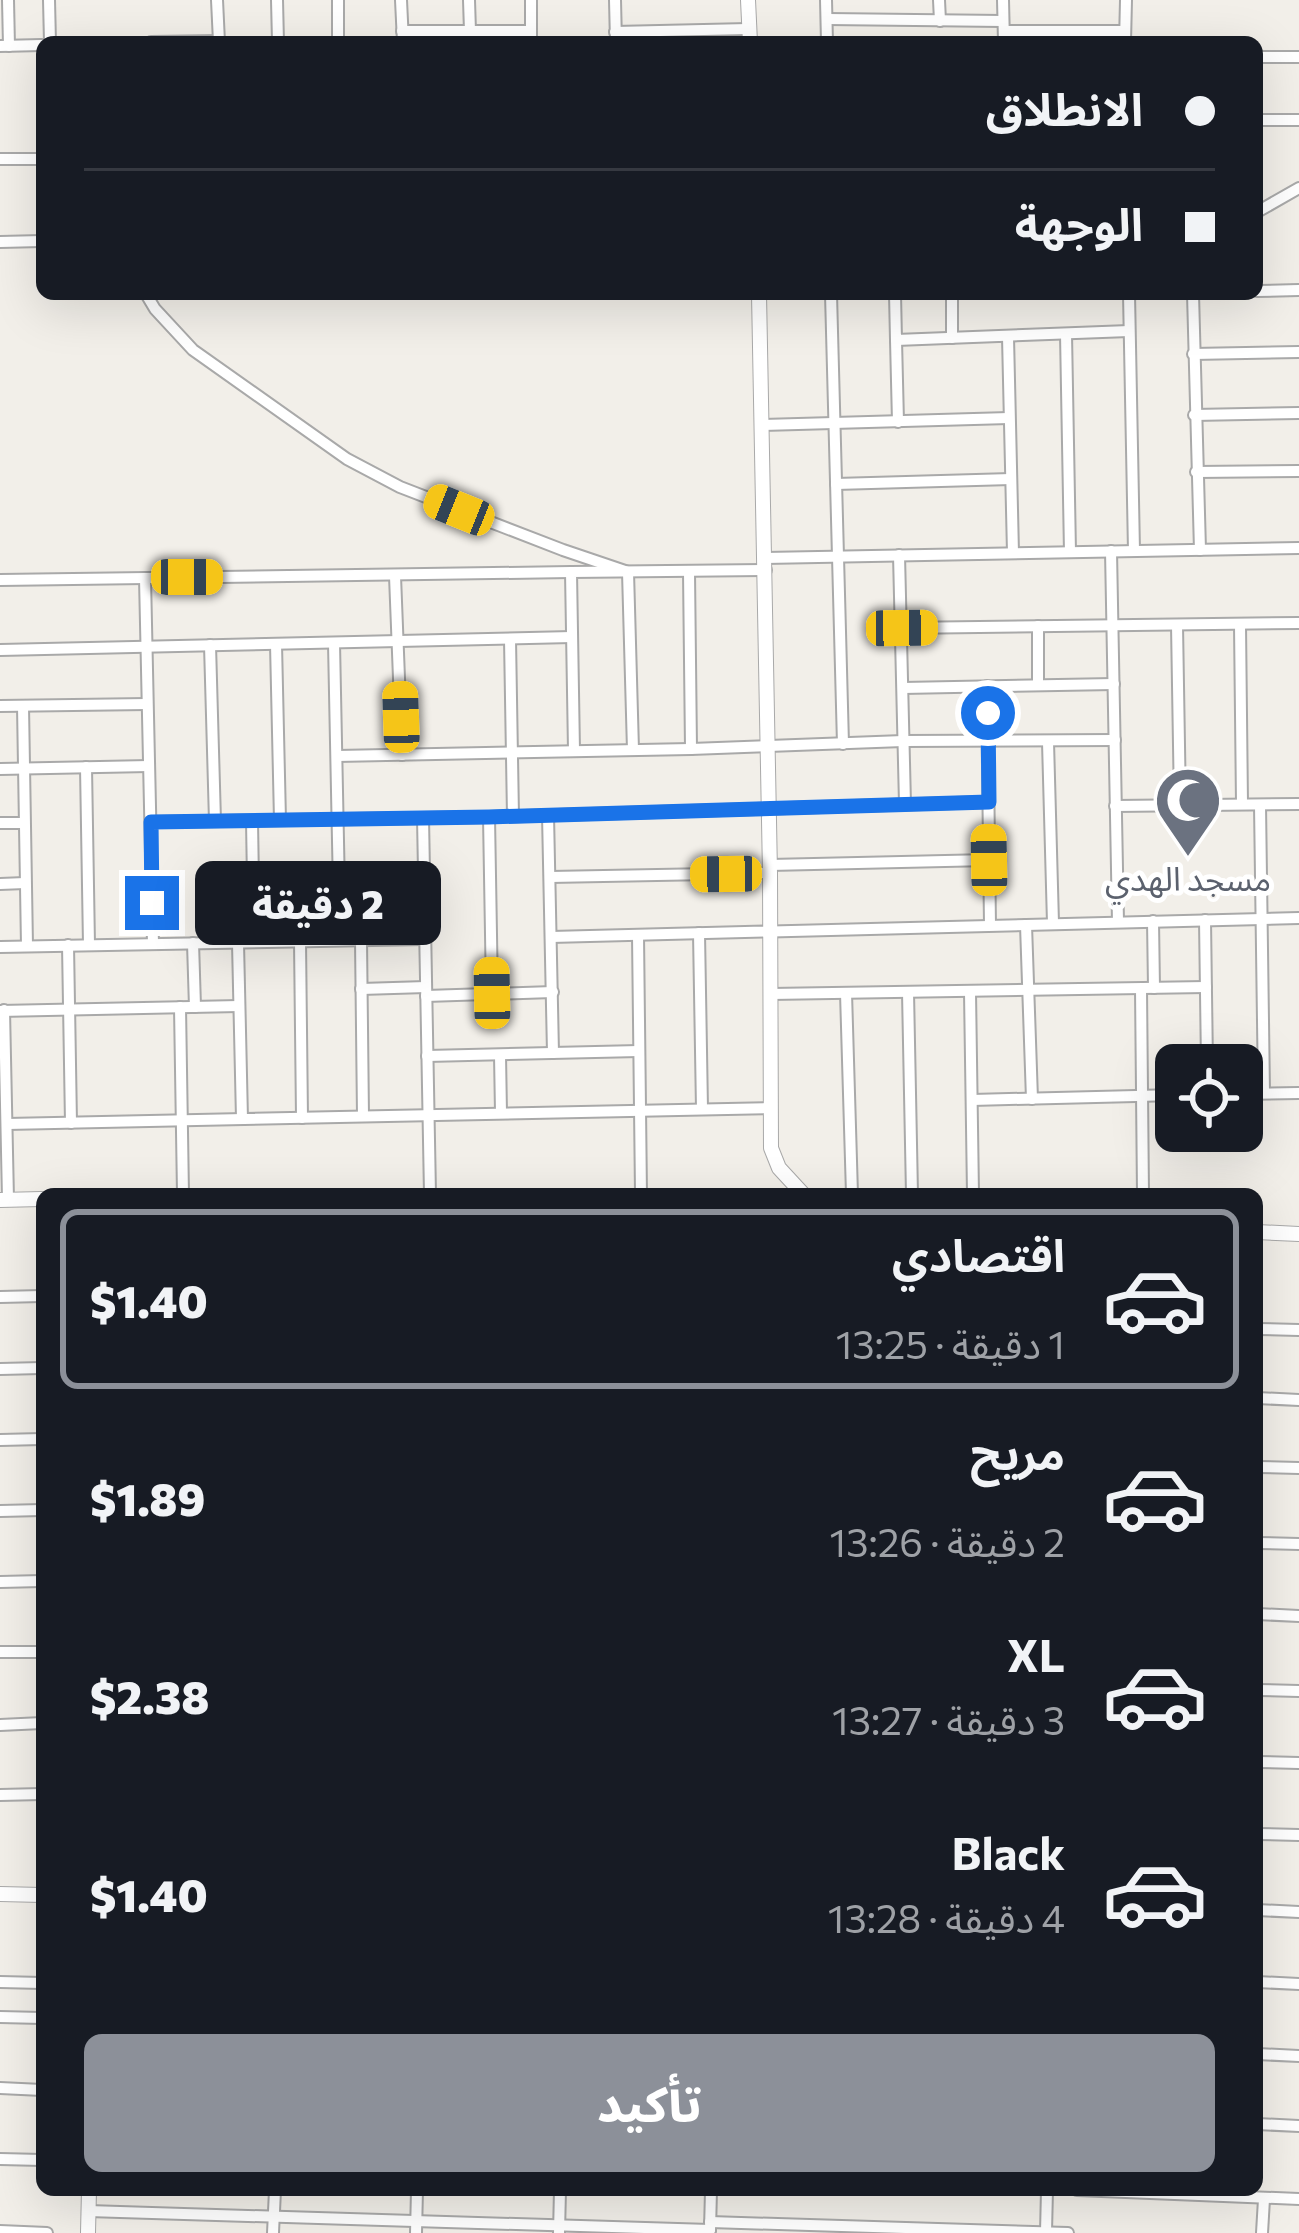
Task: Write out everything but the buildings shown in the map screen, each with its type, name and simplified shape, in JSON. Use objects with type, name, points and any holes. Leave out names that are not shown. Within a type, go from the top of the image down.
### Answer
[{"type":"street","points":[[8,0],[5,46],[36,44]]},
{"type":"street","points":[[46,36],[49,0]]},
{"type":"street","points":[[217,0],[219,36]]},
{"type":"street","points":[[277,0],[278,36]]},
{"type":"street","points":[[338,0],[338,36]]},
{"type":"street","points":[[401,0],[403,36]]},
{"type":"street","points":[[470,0],[470,31]]},
{"type":"street","points":[[531,0],[531,36]]},
{"type":"street","points":[[615,0],[615,36]]},
{"type":"street","points":[[677,36],[749,35],[748,0]]},
{"type":"street","points":[[826,0],[827,36]]},
{"type":"street","points":[[939,0],[940,21]]},
{"type":"street","points":[[1003,0],[1004,31]]},
{"type":"street","points":[[827,19],[940,21],[1004,31],[1122,35],[1126,0]]},
{"type":"street","points":[[414,36],[470,31],[521,36]]},
{"type":"street","points":[[1263,57],[1299,57]]},
{"type":"street","points":[[1263,120],[1299,120]]},
{"type":"street","points":[[0,159],[36,159]]},
{"type":"street","points":[[1263,209],[1299,188]]},
{"type":"street","points":[[0,242],[36,242]]},
{"type":"street","points":[[1263,291],[1299,290]]},
{"type":"street","points":[[150,300],[194,350],[346,459],[400,487],[628,572]]},
{"type":"street","points":[[759,300],[771,1108],[774,1157],[797,1188]]},
{"type":"street","points":[[831,300],[843,744]]},
{"type":"street","points":[[895,300],[898,422]]},
{"type":"street","points":[[952,300],[952,338]]},
{"type":"street","points":[[1129,300],[1134,551]]},
{"type":"street","points":[[1193,300],[1200,550]]},
{"type":"street","points":[[896,340],[1129,331]]},
{"type":"street","points":[[1066,334],[1070,552]]},
{"type":"street","points":[[1008,337],[1012,553]]},
{"type":"street","points":[[1192,354],[1299,352]]},
{"type":"street","points":[[1194,416],[1299,413]]},
{"type":"street","points":[[763,425],[1009,418]]},
{"type":"street","points":[[1196,472],[1299,471]]},
{"type":"street","points":[[836,484],[1011,479]]},
{"type":"street","points":[[0,580],[689,572],[838,556],[1299,548]]},
{"type":"street","points":[[1112,551],[1118,922]]},
{"type":"street","points":[[899,555],[905,804]]},
{"type":"street","points":[[571,572],[574,752]]},
{"type":"street","points":[[628,572],[633,750]]},
{"type":"street","points":[[689,572],[692,749]]},
{"type":"street","points":[[395,576],[402,755]]},
{"type":"street","points":[[145,578],[152,944]]},
{"type":"street","points":[[1177,625],[1180,805]]},
{"type":"street","points":[[1240,625],[1242,804]]},
{"type":"street","points":[[1038,626],[1038,685]]},
{"type":"street","points":[[902,628],[1299,626]]},
{"type":"street","points":[[0,650],[572,637]]},
{"type":"street","points":[[510,639],[513,816]]},
{"type":"street","points":[[334,643],[340,940]]},
{"type":"street","points":[[276,644],[280,820]]},
{"type":"street","points":[[210,645],[215,821]]},
{"type":"street","points":[[903,688],[1114,684]]},
{"type":"street","points":[[987,686],[990,925]]},
{"type":"street","points":[[0,706],[147,704]]},
{"type":"street","points":[[23,706],[27,946]]},
{"type":"street","points":[[338,756],[1114,740]]},
{"type":"street","points":[[1048,742],[1053,923]]},
{"type":"street","points":[[86,766],[89,945]]},
{"type":"street","points":[[0,769],[149,766]]},
{"type":"street","points":[[151,822],[989,802]]},
{"type":"street","points":[[1115,806],[1299,804]]},
{"type":"street","points":[[1260,805],[1264,1094],[1299,1093]]},
{"type":"street","points":[[548,815],[553,1053]]},
{"type":"street","points":[[489,817],[492,993]]},
{"type":"street","points":[[423,818],[430,1188]]},
{"type":"street","points":[[252,821],[254,942]]},
{"type":"street","points":[[0,824],[24,823]]},
{"type":"street","points":[[550,877],[989,860]]},
{"type":"street","points":[[0,884],[25,883]]},
{"type":"street","points":[[339,892],[424,891]]},
{"type":"street","points":[[551,937],[1299,918]]},
{"type":"street","points":[[1205,920],[1207,1044]]},
{"type":"street","points":[[1143,1188],[1142,1096],[1153,921]]},
{"type":"street","points":[[1026,925],[1032,1099]]},
{"type":"street","points":[[699,933],[702,1109]]},
{"type":"street","points":[[638,935],[641,1188]]},
{"type":"street","points":[[0,946],[425,939]]},
{"type":"street","points":[[361,940],[363,1116]]},
{"type":"street","points":[[300,941],[302,1118]]},
{"type":"street","points":[[193,943],[195,1007]]},
{"type":"street","points":[[238,943],[242,1119]]},
{"type":"street","points":[[68,945],[71,1123]]},
{"type":"street","points":[[771,994],[1206,987]]},
{"type":"street","points":[[362,988],[553,992]]},
{"type":"street","points":[[908,992],[912,1188]]},
{"type":"street","points":[[970,992],[973,1188]]},
{"type":"street","points":[[846,993],[852,1188]]},
{"type":"street","points":[[36,1199],[4,1199],[7,1124],[2,1010],[239,1006]]},
{"type":"street","points":[[180,1007],[183,1188]]},
{"type":"street","points":[[428,1056],[639,1052]]},
{"type":"street","points":[[500,1055],[502,1113]]},
{"type":"street","points":[[972,1100],[1155,1096]]},
{"type":"street","points":[[7,1124],[771,1108]]},
{"type":"street","points":[[1263,1232],[1299,1234]]},
{"type":"street","points":[[0,1297],[36,1295]]},
{"type":"street","points":[[1263,1329],[1299,1330]]},
{"type":"street","points":[[0,1369],[36,1368]]},
{"type":"street","points":[[1263,1398],[1299,1400]]},
{"type":"street","points":[[0,1441],[36,1439]]},
{"type":"street","points":[[1263,1467],[1299,1468]]},
{"type":"street","points":[[0,1511],[36,1510]]},
{"type":"street","points":[[1263,1543],[1299,1544]]},
{"type":"street","points":[[0,1582],[36,1581]]},
{"type":"street","points":[[1263,1615],[1299,1616]]},
{"type":"street","points":[[0,1652],[36,1652]]},
{"type":"street","points":[[1263,1690],[1299,1691]]},
{"type":"street","points":[[0,1725],[36,1723]]},
{"type":"street","points":[[1263,1762],[1299,1763]]},
{"type":"street","points":[[0,1795],[36,1794]]},
{"type":"street","points":[[1263,1834],[1299,1834]]},
{"type":"street","points":[[0,1894],[36,1895]]},
{"type":"street","points":[[1263,1910],[1299,1912]]},
{"type":"street","points":[[0,1982],[36,1983]]},
{"type":"street","points":[[1263,1982],[1299,1984]]},
{"type":"street","points":[[0,2018],[36,2018]]},
{"type":"street","points":[[1263,2054],[1299,2056]]},
{"type":"street","points":[[0,2088],[36,2090]]},
{"type":"street","points":[[1263,2125],[1299,2126]]},
{"type":"street","points":[[0,2159],[36,2160]]},
{"type":"street","points":[[88,2233],[89,2196]]},
{"type":"street","points":[[273,2233],[275,2196]]},
{"type":"street","points":[[417,2196],[417,2227]]},
{"type":"street","points":[[559,2229],[560,2196]]},
{"type":"street","points":[[710,2229],[711,2196]]},
{"type":"street","points":[[1046,2232],[1047,2196]]},
{"type":"street","points":[[1240,2196],[1299,2199]]},
{"type":"street","points":[[1262,2233],[1264,2199]]},
{"type":"street","points":[[88,2211],[274,2216],[417,2227],[1068,2233]]},
{"type":"street","points":[[0,2231],[46,2233]]},
{"type":"place","name":"مسجد الهدي","points":[[1188,859]]},
{"type":"route","points":[[152,903],[151,822],[989,802],[988,713]]}]
